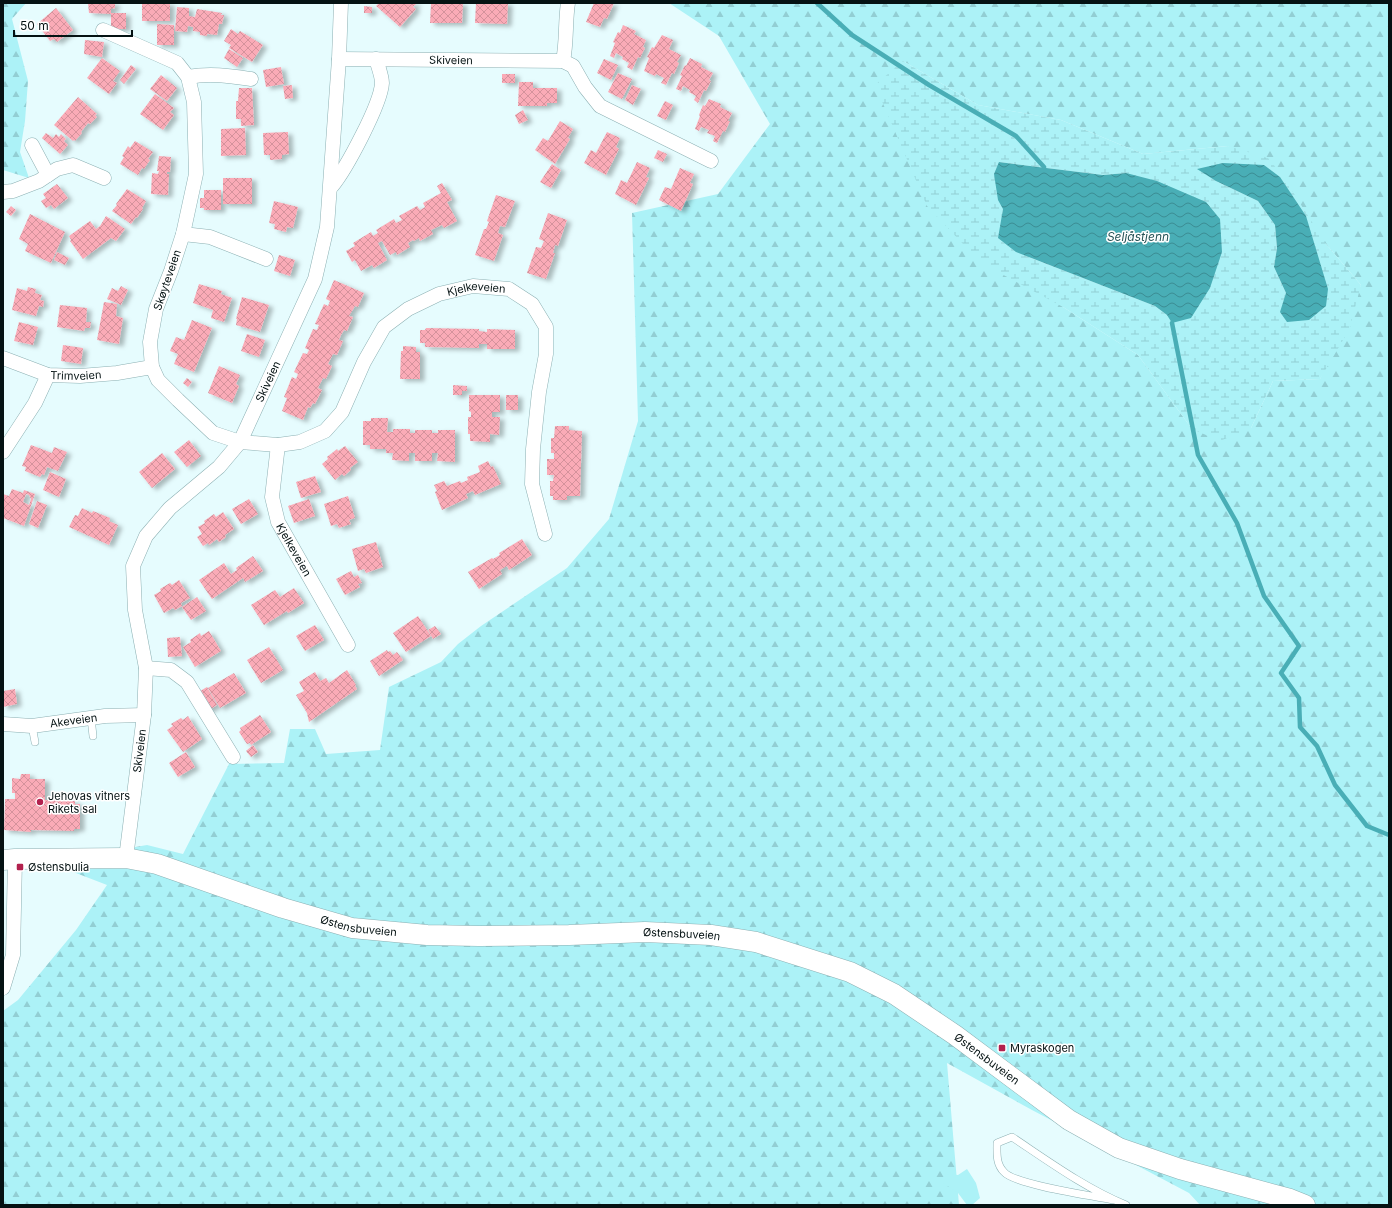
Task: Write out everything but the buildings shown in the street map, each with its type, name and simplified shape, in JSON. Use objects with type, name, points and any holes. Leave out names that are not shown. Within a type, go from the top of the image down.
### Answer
[{"type":"main road","name":"Østensbuveien","points":[[9,860],[126,858],[157,864],[283,908],[352,928],[427,935],[479,936],[645,932],[711,935],[756,942],[850,972],[894,994],[955,1035],[1069,1120],[1119,1148],[1180,1169],[1290,1198],[1305,1205]]},
{"type":"street","name":"Skiveien","points":[[126,858],[144,715],[146,668],[135,610],[133,566],[146,536],[170,508],[219,467],[240,442],[314,279],[327,227],[331,188],[341,3]]},
{"type":"street","points":[[568,3],[566,15],[566,46],[563,61],[573,66],[585,87],[600,106],[711,161]]},
{"type":"street","name":"Skøyteveien","points":[[103,30],[178,62],[188,77],[194,102],[196,174],[183,234],[171,271],[156,309],[150,342],[152,367],[158,380],[213,432],[240,442]]},
{"type":"street","name":"Skiveien","points":[[339,59],[563,61]]},
{"type":"street","points":[[331,188],[336,182],[359,141],[379,100],[382,82],[376,59]]},
{"type":"street","points":[[188,77],[202,75],[224,75],[251,79]]},
{"type":"street","points":[[32,145],[48,175]]},
{"type":"street","points":[[3,192],[13,192],[38,181],[57,169],[73,165],[104,178]]},
{"type":"street","points":[[183,234],[210,237],[266,259]]},
{"type":"street","name":"Kjelkeveien","points":[[240,442],[278,445],[300,442],[325,431],[342,412],[364,362],[384,327],[408,309],[439,294],[473,286],[509,289],[532,304],[546,327],[546,354],[539,392],[533,449],[532,484],[545,534]]},
{"type":"street","name":"Trimveien","points":[[3,358],[48,375],[102,375],[152,367]]},
{"type":"street","points":[[3,452],[35,403],[48,375]]},
{"type":"street","name":"Kjelkeveien","points":[[278,445],[272,497],[278,522],[348,645]]},
{"type":"street","points":[[146,668],[171,670],[187,682],[233,757]]},
{"type":"street","name":"Akeveien","points":[[3,724],[32,726],[105,716],[144,715]]},
{"type":"street","points":[[3,988],[13,955],[9,860]]},
{"type":"lane","points":[[91,718],[93,736]]},
{"type":"lane","points":[[32,726],[34,742]]},
{"type":"lane","points":[[1114,1200],[1022,1182],[1004,1173],[997,1161],[997,1143],[1012,1137],[1078,1179],[1114,1200],[1126,1205]]},
{"type":"green space","points":[[3,3],[26,3],[12,19],[28,81],[25,121],[20,152],[29,178],[3,170]]},
{"type":"green space","points":[[669,3],[1389,3],[1389,1205],[1200,1205],[1189,1193],[947,1063],[959,1205],[3,1205],[3,1011],[18,1000],[76,930],[107,885],[63,868],[101,853],[147,845],[183,854],[229,764],[284,763],[290,729],[315,729],[326,754],[380,750],[389,687],[441,662],[458,644],[481,626],[567,568],[609,519],[638,421],[632,213],[718,194],[770,124],[719,36]],"holes":[[[903,61],[978,105],[1061,120],[1143,154],[1228,146],[1326,244],[1361,285],[1320,379],[1273,381],[1251,428],[1192,429],[1138,355],[1063,307]]]},
{"type":"green space","points":[[903,61],[978,105],[1061,120],[1143,154],[1228,146],[1268,158],[1282,175],[1326,244],[1361,285],[1349,330],[1320,379],[1273,381],[1251,428],[1220,441],[1192,429],[1138,355],[1063,307],[981,263],[927,206],[875,85]],"holes":[[[999,162],[1103,175],[1126,173],[1167,315],[1155,306],[1016,252],[998,238],[1003,209]],[[1216,181],[1306,216],[1287,322],[1286,293],[1274,267],[1277,248],[1275,225],[1258,201]]]},
{"type":"green space","points":[[967,1169],[976,1183],[980,1198],[972,1205],[967,1205],[958,1193],[940,1181],[948,1174],[958,1175]]},
{"type":"water","name":"Seljåstjenn","points":[[999,162],[1103,175],[1126,173],[1157,181],[1206,202],[1220,219],[1222,252],[1210,288],[1191,318],[1172,323],[1167,315],[1155,306],[1016,252],[998,238],[1003,209],[998,200],[994,174]]},
{"type":"water","points":[[1223,163],[1264,165],[1280,177],[1306,216],[1328,289],[1326,306],[1309,320],[1287,322],[1280,312],[1286,293],[1274,267],[1277,248],[1275,225],[1258,201],[1216,181],[1197,169]]},
{"type":"waterway","points":[[817,3],[852,35],[929,85],[1016,136],[1044,167]]},
{"type":"waterway","points":[[1172,323],[1198,455],[1237,523],[1264,596],[1299,646],[1281,673],[1299,698],[1300,727],[1317,746],[1335,785],[1367,826],[1389,835]]},
{"type":"place","name":"Jehovas vitners Rikets sal","points":[[40,802]]},
{"type":"place","name":"Østensbulia","points":[[20,867]]},
{"type":"place","name":"Myraskogen","points":[[1002,1048]]}]
